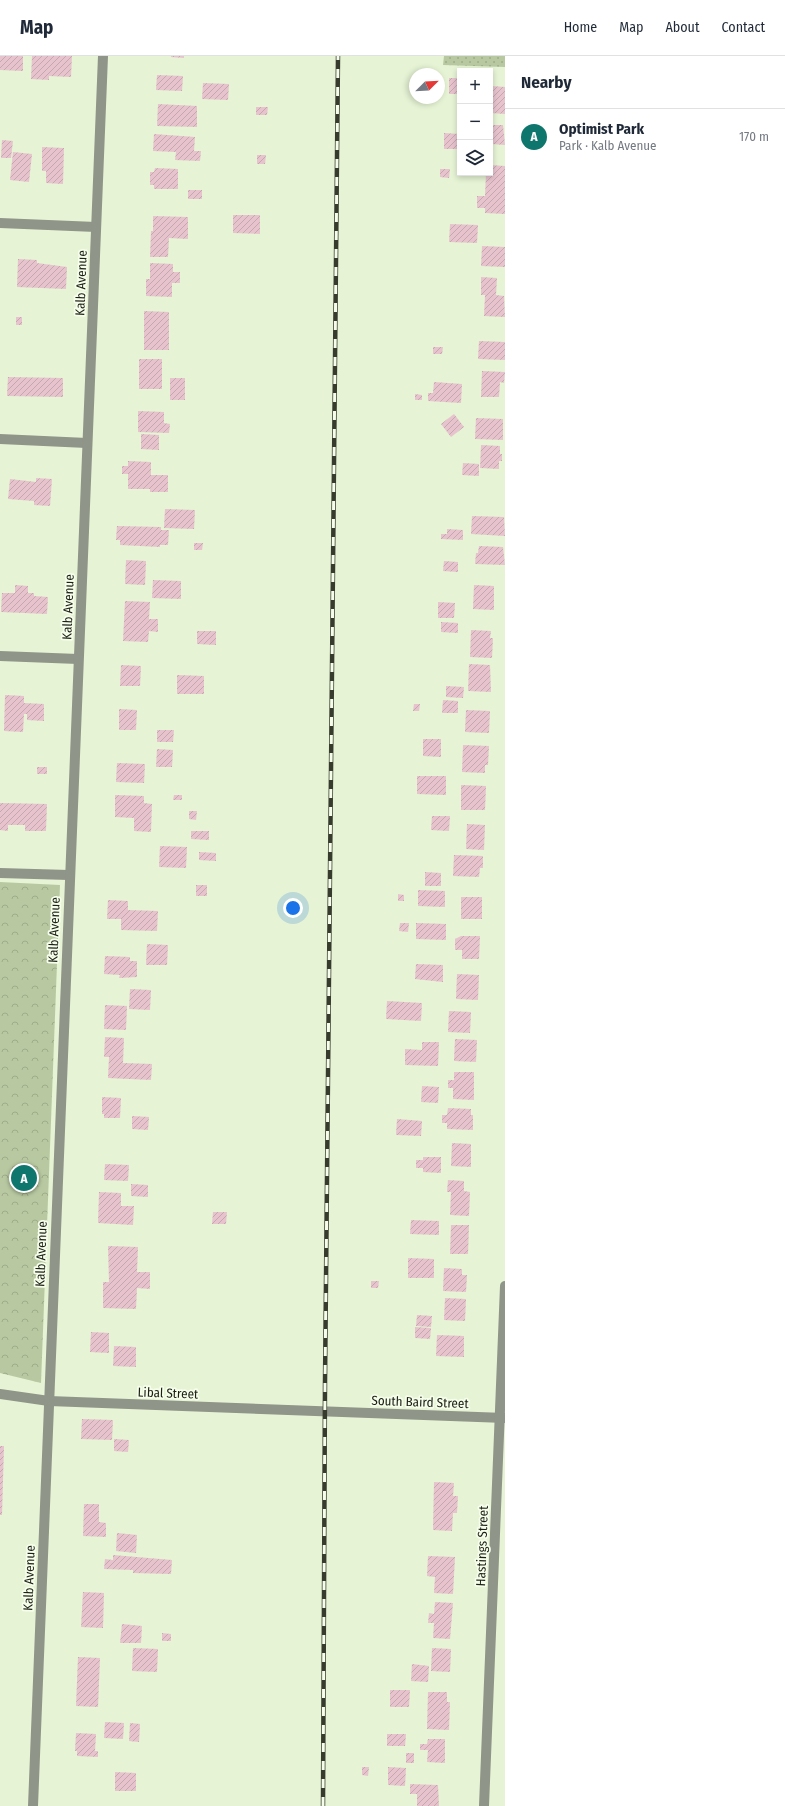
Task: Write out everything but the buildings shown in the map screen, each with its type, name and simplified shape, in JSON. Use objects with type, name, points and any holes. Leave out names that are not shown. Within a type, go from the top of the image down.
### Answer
[{"type":"street","name":"Kalb Avenue","points":[[33,1806],[69,875],[103,56]]},
{"type":"street","points":[[0,223],[96,227]]},
{"type":"street","points":[[0,439],[87,443]]},
{"type":"street","points":[[0,656],[78,659]]},
{"type":"street","points":[[0,873],[69,875]]},
{"type":"street","name":"Hastings Street","points":[[484,1806],[502,1418],[505,1286]]},
{"type":"street","name":"Libal Street","points":[[0,1394],[49,1401],[335,1412]]},
{"type":"street","name":"South Baird Street","points":[[335,1412],[502,1418]]},
{"type":"green space","points":[[444,56],[505,56],[505,67],[443,65]]},
{"type":"green space","points":[[0,882],[60,885],[41,1383],[0,1373]]},
{"type":"railway","points":[[323,1806],[325,1383],[338,56]]},
{"type":"place","name":"Optimist Park","points":[[24,1178]]}]
